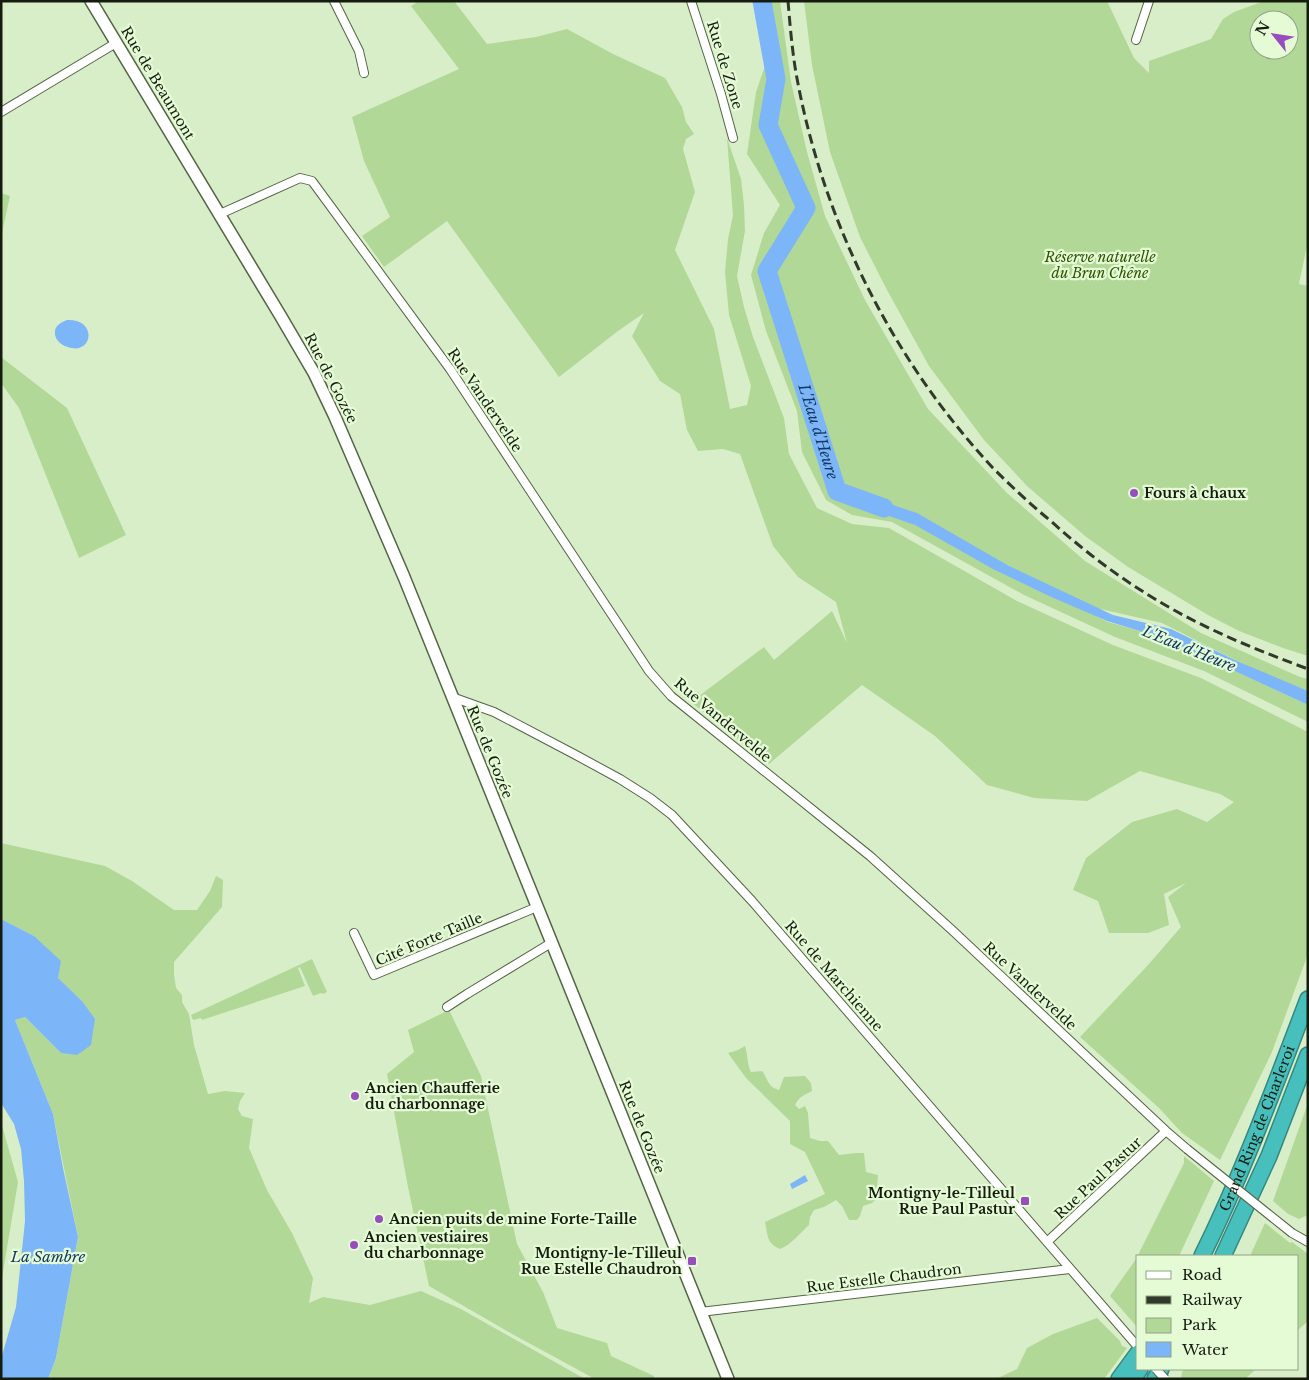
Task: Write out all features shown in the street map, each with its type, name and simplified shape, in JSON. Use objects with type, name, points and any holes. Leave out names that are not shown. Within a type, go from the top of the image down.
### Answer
[{"type":"highway","name":"Grand Ring de Charleroi","points":[[1203,1255],[1250,1148],[1308,999]]},
{"type":"highway","name":"Grand Ring de Charleroi","points":[[1223,1255],[1269,1156],[1308,1055]]},
{"type":"highway","points":[[1119,1379],[1136,1355]]},
{"type":"main road","name":"Rue de Beaumont","points":[[91,1],[184,155]]},
{"type":"main road","name":"Rue de Gozée","points":[[184,155],[290,331],[335,417],[404,576],[728,1379]]},
{"type":"street","points":[[334,1],[359,51],[364,73]]},
{"type":"street","name":"Rue de Zone","points":[[691,1],[733,138]]},
{"type":"street","points":[[1136,40],[1149,1]]},
{"type":"street","points":[[1,112],[116,43]]},
{"type":"street","name":"Rue Vandervelde","points":[[220,214],[300,178],[312,181],[450,369],[649,671],[677,700],[870,856],[952,930],[1166,1131],[1292,1233],[1308,1242]]},
{"type":"street","name":"Rue de Marchienne","points":[[452,697],[494,712],[574,754],[650,798],[672,815],[752,901],[1136,1345]]},
{"type":"street","name":"Cité Forte Taille","points":[[354,933],[374,975],[537,907]]},
{"type":"street","points":[[447,1007],[551,943]]},
{"type":"street","name":"Rue Paul Pastur","points":[[1047,1242],[1166,1131]]},
{"type":"street","name":"Rue Estelle Chaudron","points":[[700,1312],[1070,1269]]},
{"type":"green space","points":[[419,1],[454,1],[487,44],[536,37],[567,29],[613,54],[665,78],[682,107],[686,122],[694,134],[686,139],[683,149],[695,192],[675,250],[714,329],[730,409],[747,405],[751,386],[729,315],[725,272],[728,239],[733,215],[727,138],[741,179],[744,205],[745,231],[737,276],[744,307],[753,337],[784,418],[789,454],[817,508],[852,524],[889,528],[1017,601],[1113,645],[1201,678],[1308,732],[1308,954],[1272,1052],[1220,1160],[1182,1133],[1159,1108],[1080,1037],[1181,927],[1168,897],[1186,883],[1164,894],[1169,925],[1148,933],[1109,933],[1098,901],[1073,890],[1086,858],[1132,822],[1177,809],[1207,822],[1234,802],[1220,794],[1140,771],[1087,801],[1034,798],[987,785],[935,736],[862,685],[769,764],[691,702],[764,647],[774,660],[832,611],[847,643],[836,602],[798,577],[773,546],[740,454],[723,449],[698,451],[687,430],[680,394],[660,381],[632,336],[644,313],[559,377],[447,221],[384,267],[362,236],[390,217],[364,161],[352,117],[459,69],[411,6]]},
{"type":"green space","points":[[755,1],[780,1],[791,82],[807,152],[825,216],[865,300],[928,409],[1007,493],[1085,561],[1201,633],[1308,679],[1308,691],[1259,672],[1162,623],[1065,601],[1108,622],[1158,636],[1308,705],[1308,722],[1204,671],[1115,637],[1024,595],[892,522],[852,515],[826,500],[802,452],[797,411],[766,331],[751,275],[764,233],[780,205],[747,154],[756,92],[767,60]]},
{"type":"green space","name":"Réserve naturelle du Brun Chêne","points":[[804,1],[1107,1],[1134,58],[1149,73],[1149,61],[1211,39],[1223,19],[1234,12],[1264,1],[1308,1],[1308,241],[1299,284],[1308,286],[1308,656],[1239,631],[1208,615],[1128,567],[1085,536],[1027,486],[984,440],[929,366],[860,237],[830,152],[812,65]]},
{"type":"green space","points":[[1,193],[10,196],[2,233],[1,232]]},
{"type":"green space","points":[[1,357],[67,408],[126,535],[79,558],[19,408],[1,383]]},
{"type":"green space","points":[[1,843],[105,866],[132,881],[174,910],[197,910],[210,891],[216,876],[223,880],[222,907],[174,962],[176,988],[182,995],[182,1002],[189,1014],[194,1045],[208,1094],[225,1091],[245,1093],[238,1109],[242,1116],[253,1119],[249,1148],[267,1190],[292,1233],[313,1278],[309,1303],[323,1297],[370,1305],[421,1291],[461,1309],[585,1379],[48,1379],[56,1358],[78,1237],[53,1114],[15,1020],[25,1017],[61,1053],[82,1001],[57,978],[34,936],[1,919]]},
{"type":"green space","points":[[312,959],[327,992],[313,996],[300,967],[298,968],[305,986],[202,1020],[201,1018],[193,1020],[191,1015]]},
{"type":"green space","points":[[449,1010],[481,1076],[517,1244],[543,1292],[557,1328],[607,1343],[611,1356],[654,1376],[654,1379],[595,1379],[429,1286],[387,1074],[414,1052],[408,1030]]},
{"type":"green space","points":[[745,1046],[751,1072],[762,1071],[770,1085],[775,1089],[779,1090],[784,1077],[805,1076],[811,1083],[812,1091],[800,1098],[795,1105],[799,1109],[805,1106],[808,1113],[810,1138],[828,1141],[839,1155],[864,1153],[866,1172],[878,1175],[877,1188],[880,1196],[872,1203],[863,1206],[857,1220],[849,1220],[842,1206],[836,1200],[814,1210],[810,1217],[809,1225],[792,1242],[784,1247],[780,1249],[775,1247],[770,1241],[765,1222],[825,1194],[805,1152],[790,1144],[790,1121],[746,1078],[728,1053]]},
{"type":"green space","points":[[1308,1103],[1308,1215],[1299,1219],[1288,1214],[1273,1201]]},
{"type":"green space","points":[[1,1122],[18,1182],[1,1284]]},
{"type":"green space","points":[[1184,1156],[1214,1181],[1179,1255],[1138,1255],[1184,1163]]},
{"type":"green space","points":[[1265,1223],[1290,1243],[1292,1242],[1308,1254],[1308,1321],[1299,1329],[1299,1255],[1250,1255]]},
{"type":"green space","points":[[1136,1259],[1136,1326],[1110,1296]]},
{"type":"green space","points":[[1097,1318],[1120,1341],[1122,1346],[1127,1348],[1104,1379],[996,1379],[1017,1369],[1027,1348],[1053,1334]]},
{"type":"green space","points":[[1184,1370],[1255,1370],[1245,1379],[1181,1379]]},
{"type":"water","points":[[67,320],[77,321],[88,330],[87,342],[82,346],[76,348],[66,346],[61,344],[56,338],[55,331],[57,326]]},
{"type":"water","points":[[863,495],[917,513],[1009,566],[1113,615],[1171,629],[1239,662],[1308,691],[1308,705],[1166,639],[1107,621],[1049,596],[993,569],[915,525],[860,506]]},
{"type":"water","name":"La Sambre","points":[[1,919],[34,936],[61,961],[58,978],[82,1001],[95,1019],[91,1045],[77,1055],[61,1053],[25,1017],[15,1020],[53,1114],[78,1237],[56,1358],[48,1379],[1,1379],[1,1359],[16,1307],[25,1221],[21,1149],[14,1124],[1,1103]]},
{"type":"water","points":[[805,1175],[808,1181],[792,1189],[790,1184]]},
{"type":"waterway","name":"L'Eau d'Heure","points":[[762,1],[776,79],[768,125],[806,208],[767,271],[837,491],[884,508]]},
{"type":"railway","points":[[788,1],[796,73],[808,127],[823,181],[843,233],[866,284],[892,333],[922,380],[956,425],[992,467],[1021,495],[1104,565],[1160,602],[1196,622],[1251,647],[1308,669]]},
{"type":"place","name":"Fours à chaux","points":[[1134,493]]},
{"type":"place","name":"Ancien Chaufferie du charbonnage","points":[[355,1096]]},
{"type":"place","name":"Montigny-le-Tilleul Rue Paul Pastur","points":[[1025,1201]]},
{"type":"place","name":"Ancien puits de mine Forte-Taille","points":[[379,1219]]},
{"type":"place","name":"Ancien vestiaires du charbonnage","points":[[354,1245]]},
{"type":"place","name":"Montigny-le-Tilleul Rue Estelle Chaudron","points":[[692,1261]]}]
